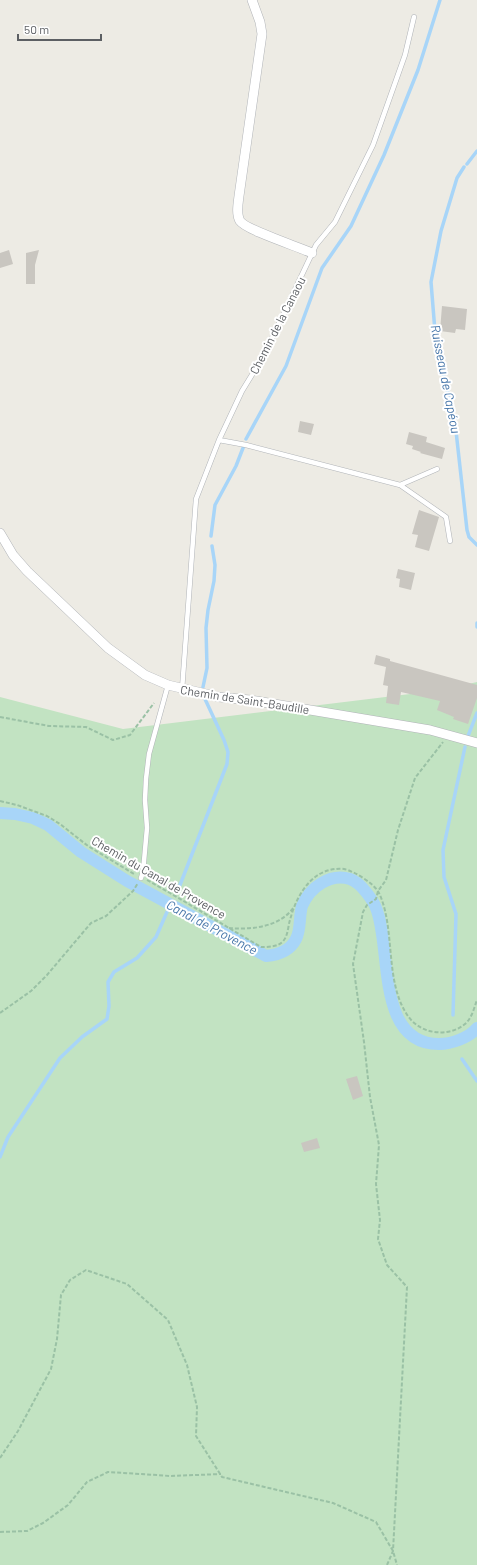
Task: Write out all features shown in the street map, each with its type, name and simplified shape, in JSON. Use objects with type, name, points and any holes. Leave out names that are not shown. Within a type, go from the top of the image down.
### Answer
[{"type":"street","points":[[252,0],[260,22],[262,34],[240,188],[238,215],[241,222],[256,231],[296,245],[312,253]]},
{"type":"street","name":"Chemin de Saint-Baudille","points":[[0,533],[13,555],[27,571],[108,648],[145,675],[168,686],[182,690],[430,730],[448,736],[477,742]]},
{"type":"lane","name":"Chemin de la Canaou","points":[[182,690],[196,499],[219,440],[242,391],[263,357],[316,245],[335,222],[373,145],[405,55],[414,17]]},
{"type":"lane","points":[[219,440],[246,445],[400,485],[446,517],[450,540]]},
{"type":"lane","points":[[400,485],[437,469]]},
{"type":"lane","points":[[140,880],[143,872],[147,828],[145,800],[148,760],[168,686]]},
{"type":"path","points":[[0,717],[49,726],[86,727],[113,740],[130,735],[168,686]]},
{"type":"path","points":[[387,1565],[393,1551],[407,1287],[387,1265],[378,1240],[380,1220],[376,1184],[379,1145],[370,1096],[364,1042],[352,964],[363,912],[367,906],[376,899],[378,891],[386,880],[398,830],[415,778],[448,736]]},
{"type":"path","name":"Chemin du Canal de Provence","points":[[0,801],[17,805],[47,816],[60,824],[88,846],[140,880],[170,893],[261,947],[275,946],[284,940],[296,905],[306,884],[323,872],[334,869],[346,870],[358,874],[378,891]]},
{"type":"path","points":[[0,1012],[31,991],[91,923],[106,916],[133,891],[140,880]]},
{"type":"path","points":[[378,891],[384,907],[395,982],[401,1002],[408,1017],[419,1026],[430,1032],[442,1033],[454,1030],[465,1024],[472,1015],[477,1000]]},
{"type":"path","points":[[228,928],[246,929],[269,925],[283,919],[296,905]]},
{"type":"path","points":[[0,1458],[18,1431],[51,1369],[57,1339],[61,1295],[70,1280],[86,1270],[127,1284],[168,1320],[187,1365],[197,1407],[196,1436],[222,1477],[333,1504],[376,1522],[393,1551],[397,1565]]},
{"type":"path","points":[[0,1532],[27,1531],[43,1523],[68,1505],[87,1482],[108,1472],[171,1476],[221,1474]]},
{"type":"green space","points":[[477,682],[477,1565],[0,1565],[0,697],[123,729],[443,690]]},
{"type":"building","points":[[9,250],[13,264],[0,268],[0,253]]},
{"type":"building","points":[[39,250],[35,265],[35,284],[26,284],[26,253]]},
{"type":"building","points":[[442,306],[467,309],[465,330],[456,329],[455,333],[440,331]]},
{"type":"building","points":[[300,421],[314,424],[311,435],[298,432]]},
{"type":"building","points":[[409,432],[427,437],[426,442],[445,448],[442,459],[420,453],[421,452],[412,449],[413,446],[406,444]]},
{"type":"building","points":[[419,510],[439,517],[429,551],[415,547],[418,535],[412,534]]},
{"type":"building","points":[[398,569],[415,573],[411,590],[399,587],[400,579],[396,578]]},
{"type":"building","points":[[376,655],[390,659],[390,661],[477,685],[477,698],[468,724],[453,719],[454,717],[437,710],[440,701],[401,692],[399,705],[386,703],[388,686],[383,685],[386,667],[374,664]]},
{"type":"building","points":[[357,1076],[363,1096],[353,1100],[346,1079]]},
{"type":"building","points":[[317,1138],[320,1148],[304,1152],[301,1143]]},
{"type":"waterway","points":[[246,439],[286,366],[322,268],[351,226],[384,155],[418,70],[440,0]]},
{"type":"waterway","name":"Ruisseau de Capéou","points":[[467,164],[477,151]]},
{"type":"waterway","name":"Ruisseau de Capéou","points":[[464,167],[457,178],[441,231],[431,282],[436,344],[455,422],[467,530],[469,537],[477,545]]},
{"type":"waterway","points":[[211,536],[215,505],[236,466],[243,448]]},
{"type":"waterway","points":[[203,687],[207,668],[206,628],[214,581],[215,565],[212,546]]},
{"type":"waterway","points":[[180,885],[227,764],[228,752],[224,740],[205,699]]},
{"type":"waterway","name":"Ruisseau de Capéou","points":[[468,736],[477,713]]},
{"type":"waterway","name":"Ruisseau de Capéou","points":[[453,1015],[456,914],[444,877],[443,850],[465,747]]},
{"type":"waterway","name":"Canal de Provence","points":[[0,813],[15,814],[33,818],[48,825],[81,852],[127,881],[266,956],[283,952],[290,947],[296,939],[299,931],[302,906],[315,888],[322,883],[335,878],[350,879],[359,884],[372,900],[376,908],[381,925],[390,991],[395,1011],[404,1028],[419,1040],[439,1044],[460,1040],[474,1032],[477,1028]]},
{"type":"waterway","points":[[0,1157],[8,1137],[60,1058],[82,1037],[107,1019],[109,1006],[108,982],[114,972],[137,958],[156,937],[167,912]]},
{"type":"waterway","name":"Ruisseau de Capéou","points":[[462,1059],[477,1081]]}]
